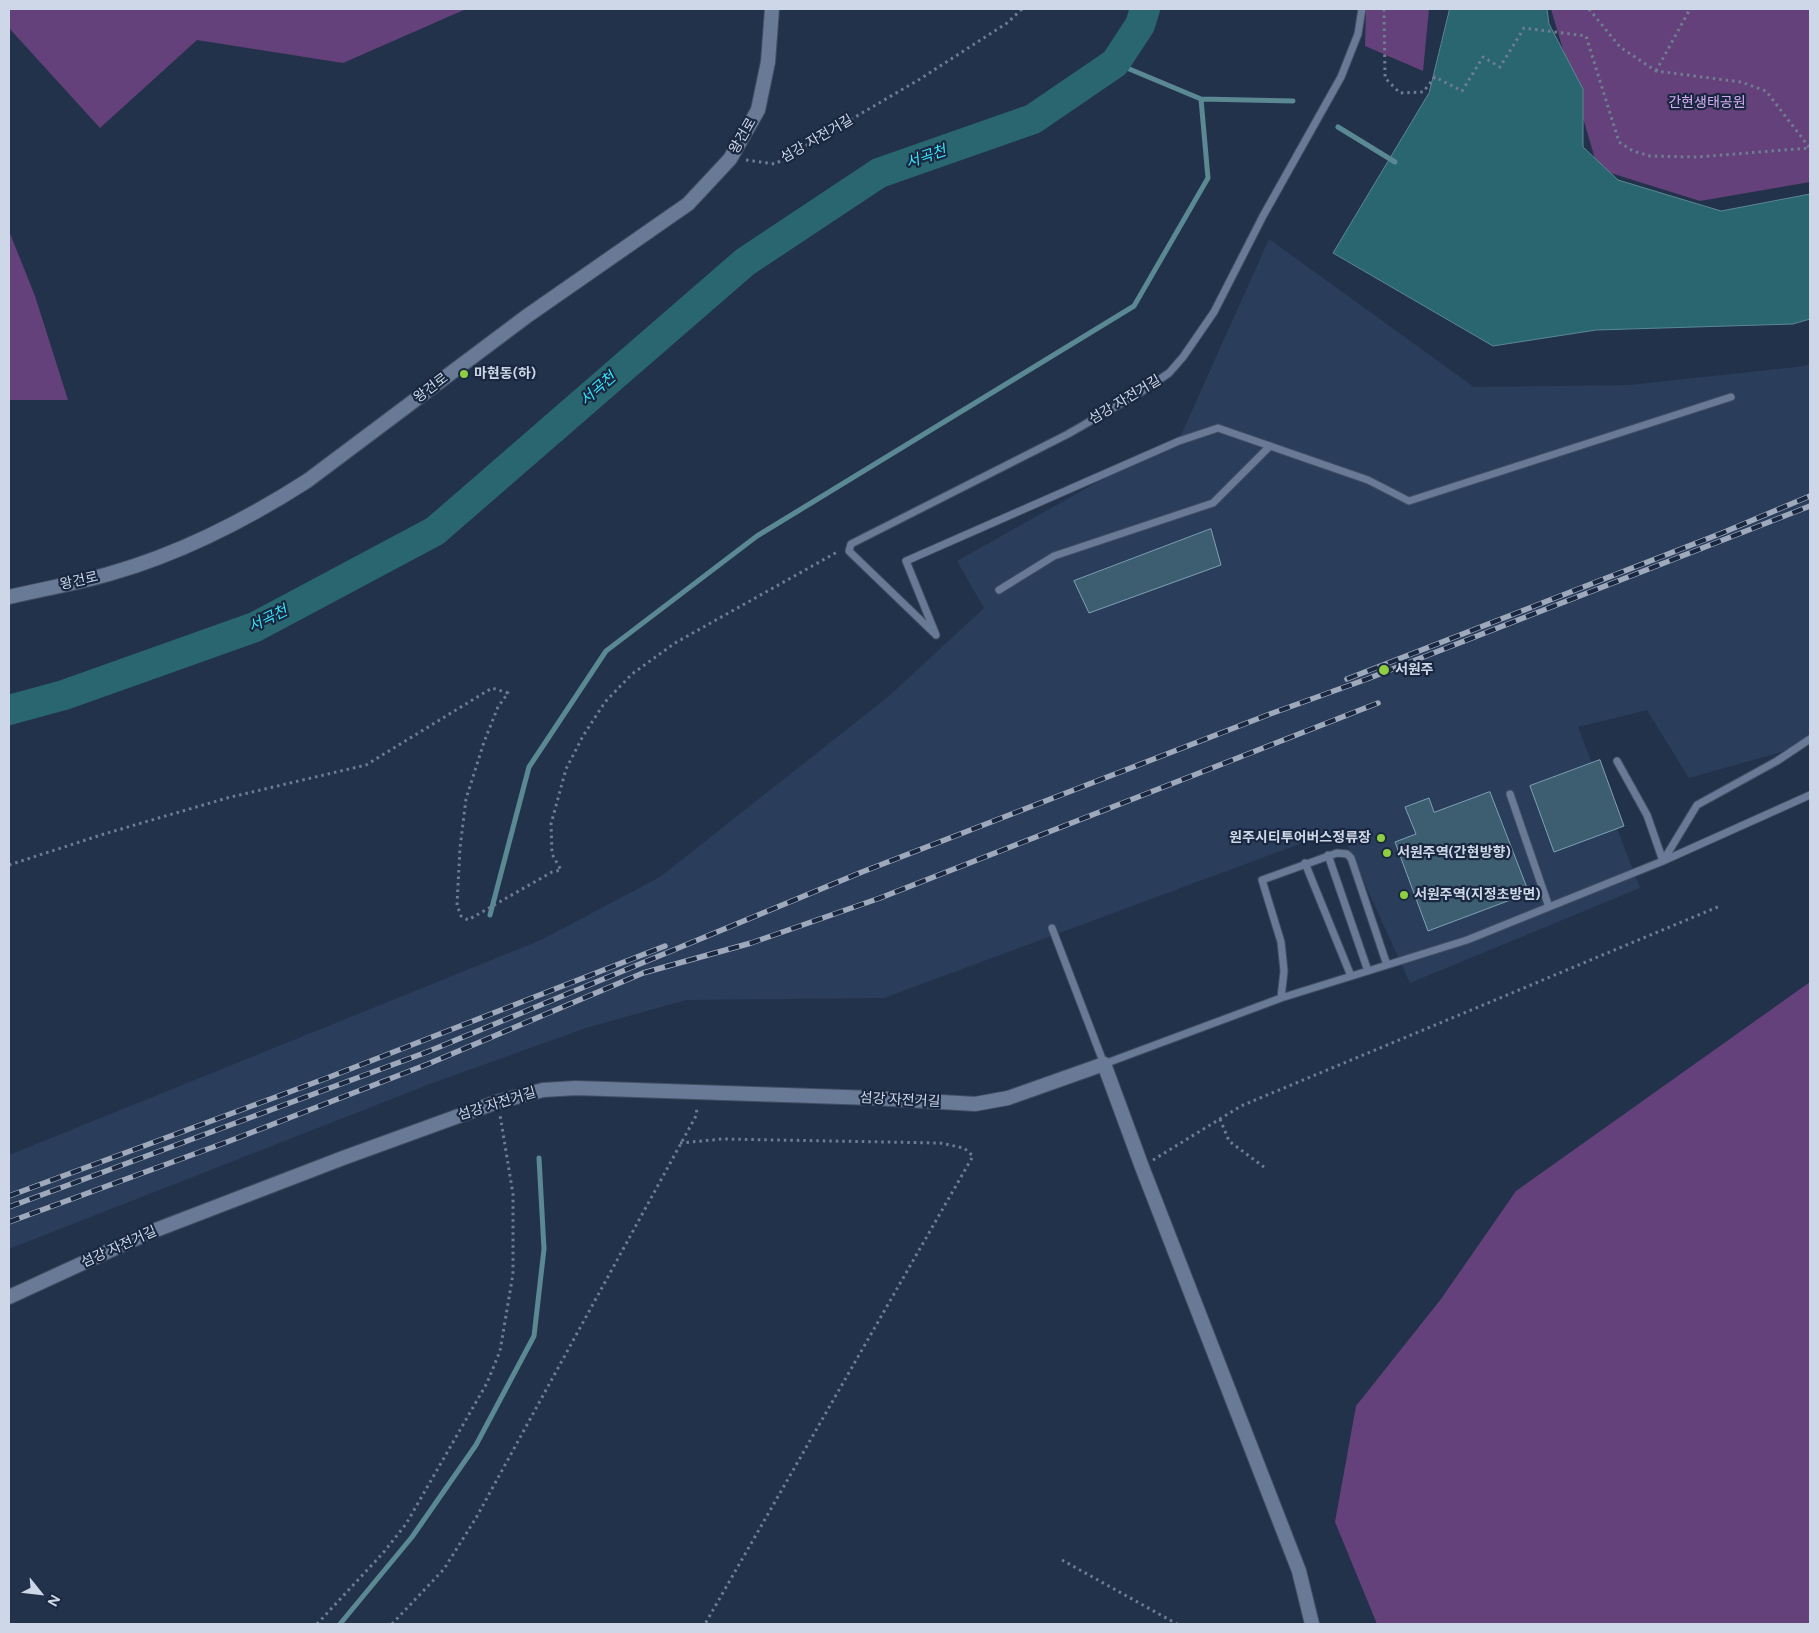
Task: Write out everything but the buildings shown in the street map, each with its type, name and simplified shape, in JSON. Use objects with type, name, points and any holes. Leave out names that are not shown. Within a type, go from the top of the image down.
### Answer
[{"type":"street","name":"왕건로","points":[[9,597],[111,573],[154,560],[232,526],[270,505],[307,481],[527,316],[688,204],[730,159],[758,110],[768,62],[772,9]]},
{"type":"street","name":"섬강 자전거길","points":[[9,1296],[148,1233],[497,1102],[543,1090],[576,1088],[873,1098],[975,1104],[1015,1096],[1104,1064]]},
{"type":"street","points":[[1104,1064],[1299,1572],[1312,1624]]},
{"type":"lane","name":"섬강 자전거길","points":[[851,544],[1068,434],[1141,392],[1169,373],[1183,357],[1214,312],[1263,216],[1341,77],[1358,34],[1362,9]]},
{"type":"lane","points":[[851,544],[849,551],[936,634],[906,561],[1179,441],[1218,428],[1368,480],[1409,501],[1731,398]]},
{"type":"lane","points":[[999,590],[1054,556],[1213,503],[1270,446]]},
{"type":"lane","points":[[1663,861],[1697,806],[1777,761],[1810,739]]},
{"type":"lane","points":[[1617,761],[1646,815],[1663,861]]},
{"type":"lane","points":[[1510,794],[1549,907]]},
{"type":"lane","points":[[1052,928],[1104,1064],[1281,998],[1467,940],[1663,861],[1810,795]]},
{"type":"lane","points":[[1281,998],[1284,971],[1282,942],[1262,880],[1328,855],[1343,852],[1351,858],[1387,965]]},
{"type":"lane","points":[[1328,855],[1368,971]]},
{"type":"lane","points":[[1306,863],[1351,976]]},
{"type":"path","name":"섬강 자전거길","points":[[730,159],[775,164],[920,79],[1007,23],[1022,9]]},
{"type":"path","points":[[1384,9],[1386,78],[1400,93],[1423,92],[1435,77],[1462,91],[1484,57],[1500,67],[1524,28],[1579,35],[1586,36],[1619,142],[1633,151],[1650,156],[1697,157],[1810,148]]},
{"type":"path","points":[[1589,9],[1620,47],[1656,71],[1741,82],[1766,91],[1810,148]]},
{"type":"path","points":[[1656,71],[1690,9]]},
{"type":"path","points":[[9,865],[104,834],[227,798],[366,765],[492,688],[508,693],[498,707],[484,742],[466,799],[460,848],[457,905],[461,916],[468,920],[552,872],[561,870],[552,854],[551,824],[566,770],[583,736],[604,702],[632,674],[675,643],[851,544]]},
{"type":"path","points":[[1142,1166],[1241,1106],[1720,906]]},
{"type":"path","points":[[392,1624],[444,1569],[476,1518],[697,1114],[694,1093]]},
{"type":"path","points":[[317,1624],[406,1524],[487,1383],[500,1351],[513,1274],[513,1194],[497,1102]]},
{"type":"path","points":[[1220,1119],[1229,1141],[1264,1167]]},
{"type":"path","points":[[680,1144],[722,1139],[940,1143],[964,1148],[973,1156],[705,1624]]},
{"type":"path","points":[[1062,1560],[1177,1624]]},
{"type":"shaded area","points":[[1450,9],[1547,9],[1549,24],[1583,89],[1583,147],[1618,180],[1721,211],[1810,194],[1810,319],[1793,324],[1596,330],[1493,346],[1333,253],[1429,93]]},
{"type":"shaded area","points":[[1269,239],[1474,387],[1630,385],[1805,366],[1810,363],[1810,744],[1689,778],[1647,710],[1578,727],[1640,888],[1410,983],[1340,829],[884,998],[686,1000],[586,1028],[430,1084],[9,1249],[9,1155],[541,940],[660,877],[889,696],[984,608],[957,561],[1181,435]]},
{"type":"green space","points":[[9,9],[466,9],[343,63],[197,40],[100,128],[9,28]]},
{"type":"green space","points":[[1366,9],[1429,9],[1423,71],[1365,46]]},
{"type":"green space","name":"간현생태공원","points":[[1551,9],[1810,9],[1810,182],[1700,201],[1598,169]]},
{"type":"green space","points":[[9,231],[35,296],[68,400],[9,400]]},
{"type":"green space","points":[[1810,982],[1810,1624],[1377,1624],[1335,1522],[1356,1406],[1441,1299],[1516,1191]]},
{"type":"waterway","name":"서곡천","points":[[9,710],[64,695],[255,627],[435,531],[745,262],[879,173],[1033,119],[1115,63],[1140,25],[1145,9]]},
{"type":"waterway","points":[[490,915],[529,767],[606,651],[757,536],[1134,306],[1208,178],[1201,99],[1115,63]]},
{"type":"waterway","points":[[1201,99],[1293,101]]},
{"type":"waterway","points":[[1338,127],[1395,162]]},
{"type":"waterway","points":[[340,1624],[412,1537],[476,1445],[534,1336],[544,1249],[539,1158]]},
{"type":"railway","points":[[1347,679],[1722,533],[1810,496]]},
{"type":"railway","points":[[9,1207],[427,1052],[862,872],[1270,714],[1367,679],[1810,506]]},
{"type":"railway","points":[[9,1222],[227,1142],[428,1064],[643,973],[751,943],[880,898],[1378,703]]},
{"type":"railway","points":[[9,1196],[327,1078],[665,946]]},
{"type":"place","name":"마현동(하)","points":[[464,374]]},
{"type":"place","name":"서원주","points":[[1384,670]]},
{"type":"place","name":"원주시티투어버스정류장","points":[[1381,838]]},
{"type":"place","name":"서원주역(간현방향)","points":[[1387,853]]},
{"type":"place","name":"서원주역(지정초방면)","points":[[1404,895]]}]
